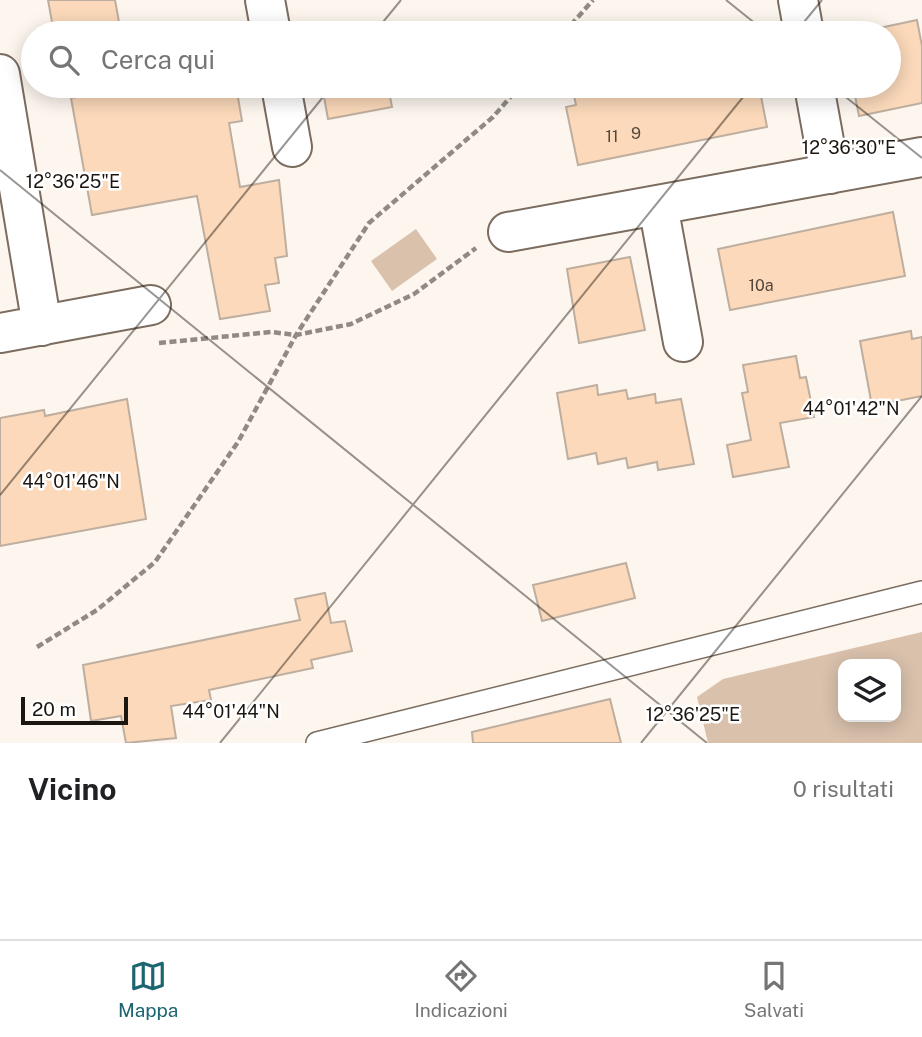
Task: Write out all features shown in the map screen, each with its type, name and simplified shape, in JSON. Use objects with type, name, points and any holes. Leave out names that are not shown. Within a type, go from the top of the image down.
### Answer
[{"type":"street","points":[[265,0],[269,21]]},
{"type":"street","points":[[798,0],[802,21]]},
{"type":"street","points":[[0,74],[42,326]]},
{"type":"street","points":[[283,98],[292,146]]},
{"type":"street","points":[[816,98],[830,174]]},
{"type":"street","points":[[508,232],[922,157]]},
{"type":"street","points":[[658,205],[683,342]]},
{"type":"street","points":[[0,333],[151,305]]},
{"type":"lane","points":[[317,743],[922,592]]},
{"type":"path","points":[[575,21],[593,0]]},
{"type":"path","points":[[37,647],[97,610],[155,562],[238,442],[296,335],[369,223],[493,117],[510,98]]},
{"type":"path","points":[[151,305],[158,344],[271,332],[296,335],[351,324],[414,294],[465,253],[508,232]]},
{"type":"shaded area","points":[[416,229],[437,259],[392,291],[371,261]]},
{"type":"shaded area","points":[[922,632],[922,743],[708,743],[697,697],[723,679]]},
{"type":"building","points":[[48,0],[115,0],[119,21],[52,21]]},
{"type":"building","points":[[917,20],[922,46],[922,103],[859,116],[855,98],[901,98],[901,23]]},
{"type":"building","points":[[71,98],[238,98],[242,121],[229,123],[240,187],[279,180],[287,256],[275,258],[279,283],[265,285],[270,311],[220,319],[197,196],[92,215]]},
{"type":"building","points":[[324,98],[390,98],[392,107],[328,119]]},
{"type":"building","points":[[575,98],[761,98],[767,127],[578,165],[566,107],[576,105]]},
{"type":"building","points":[[893,212],[905,276],[730,310],[718,249]]},
{"type":"building","points":[[630,257],[645,330],[579,343],[567,269]]},
{"type":"building","points":[[911,331],[912,339],[922,337],[922,396],[872,406],[860,341]]},
{"type":"building","points":[[796,356],[800,378],[806,377],[814,417],[780,423],[789,467],[733,477],[727,445],[751,440],[742,393],[748,392],[743,365]]},
{"type":"building","points":[[597,385],[598,395],[626,390],[628,399],[655,394],[656,403],[681,399],[694,464],[658,470],[657,462],[628,468],[626,458],[598,464],[596,453],[568,459],[557,393]]},
{"type":"building","points":[[127,399],[146,519],[0,546],[0,418],[44,410],[45,416]]},
{"type":"building","points":[[626,563],[635,598],[542,621],[533,585]]},
{"type":"building","points":[[325,593],[331,623],[345,621],[352,651],[311,660],[313,668],[209,690],[211,700],[171,706],[176,738],[126,743],[121,716],[91,721],[83,665],[300,620],[295,599]]},
{"type":"building","points":[[610,699],[621,743],[473,743],[472,732]]}]
